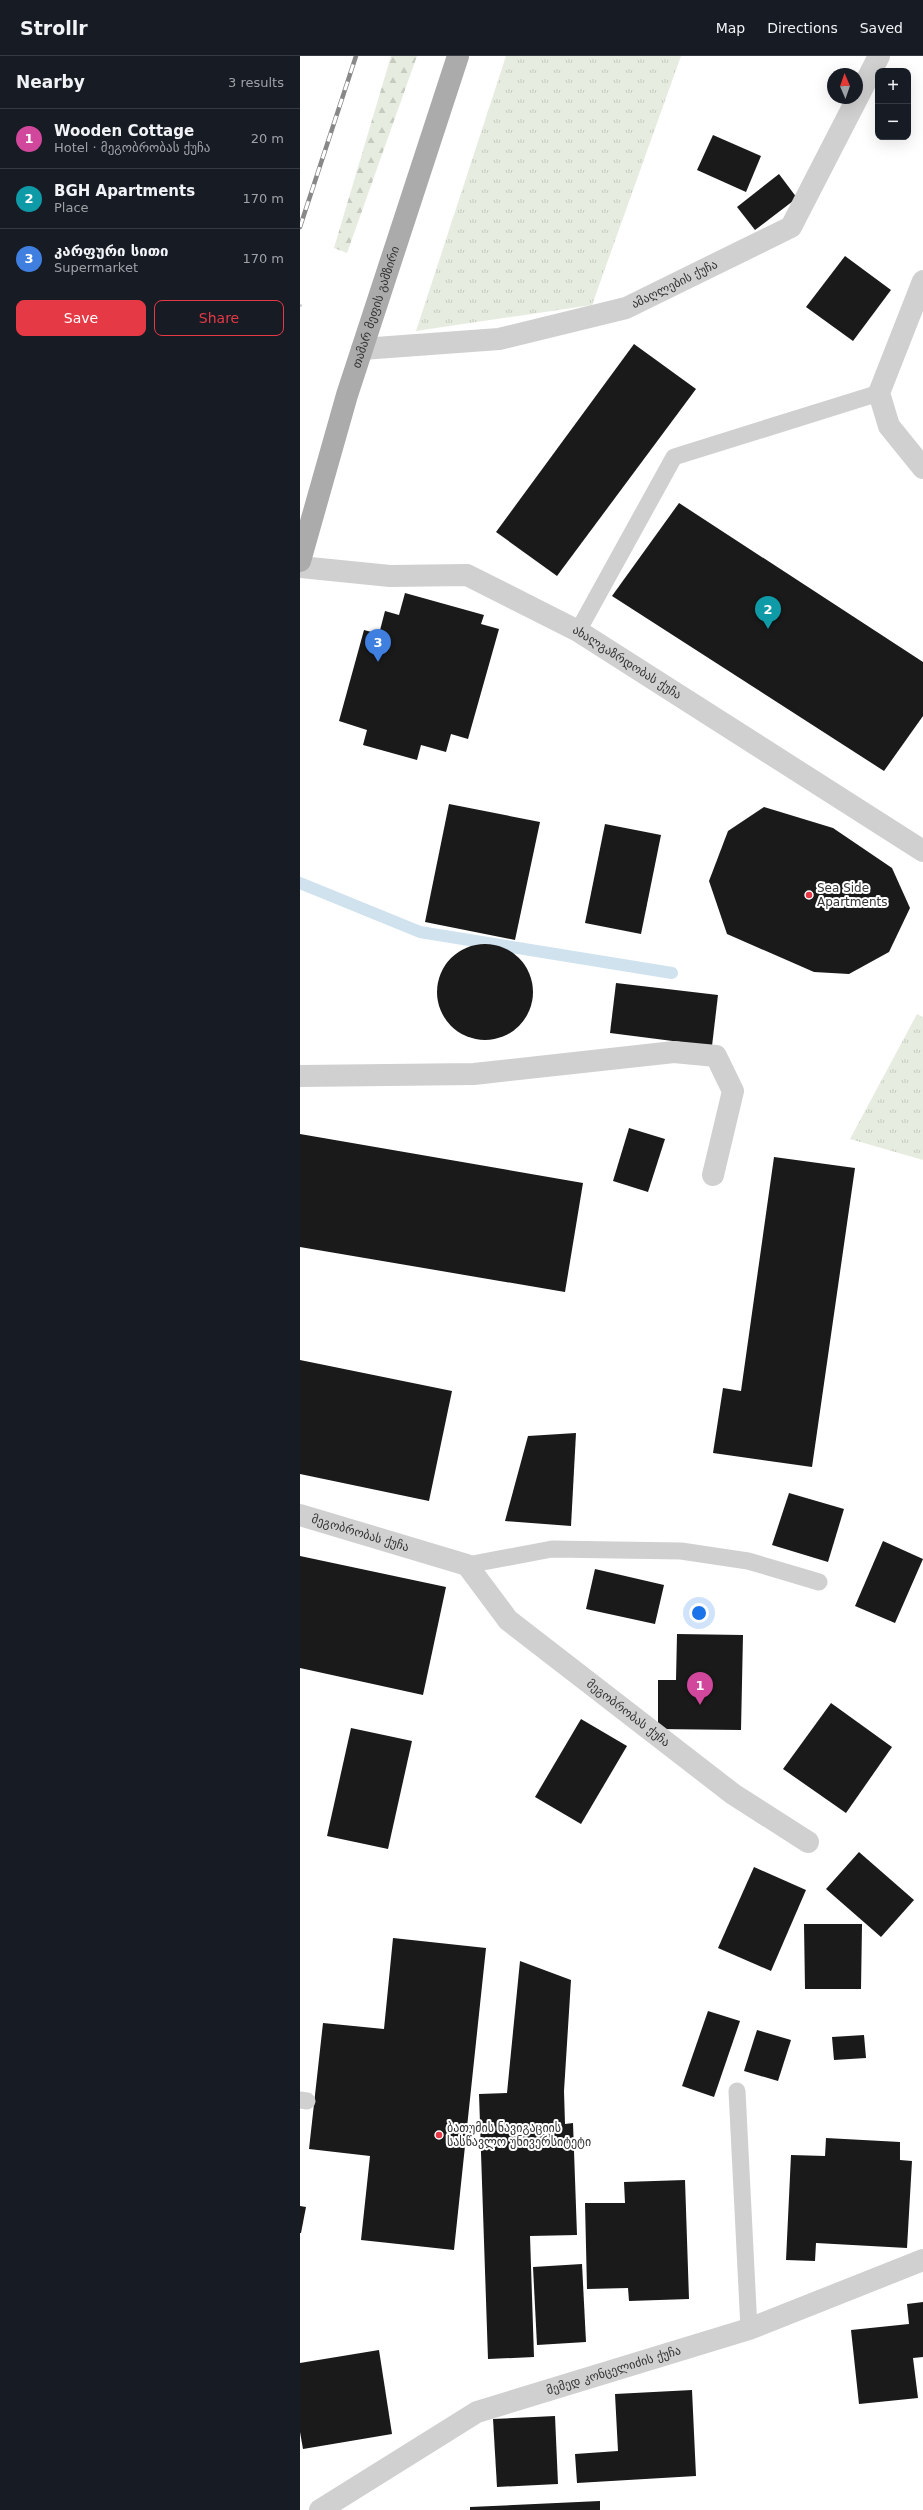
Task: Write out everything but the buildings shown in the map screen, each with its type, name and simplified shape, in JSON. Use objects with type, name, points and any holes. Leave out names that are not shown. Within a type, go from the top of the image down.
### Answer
[{"type":"main road","name":"თამარ მეფის გამზირი","points":[[300,561],[347,395],[458,56]]},
{"type":"street","name":"ამაღლების ქუჩა","points":[[362,349],[499,339],[626,308],[791,227],[880,56]]},
{"type":"street","points":[[923,281],[879,393],[889,426],[923,468]]},
{"type":"street","name":"ახალგაზრდობას ქუჩა","points":[[300,567],[390,576],[467,575],[578,631],[923,851]]},
{"type":"street","points":[[300,1076],[474,1074],[674,1052],[716,1056],[733,1091],[713,1175]]},
{"type":"street","name":"მეგობრობას ქუჩა","points":[[300,1515],[467,1565],[508,1620],[734,1794],[808,1842]]},
{"type":"street","name":"მემედ კონცელიძის ქუჩა","points":[[320,2510],[477,2412],[749,2329],[923,2260]]},
{"type":"lane","points":[[578,631],[674,457],[879,393]]},
{"type":"lane","name":"მეგობრობას ქუჩა","points":[[467,1565],[552,1550],[681,1552],[748,1562],[819,1582]]},
{"type":"lane","points":[[736,2091],[749,2329]]},
{"type":"green space","points":[[391,56],[417,56],[347,253],[334,248]]},
{"type":"green space","points":[[506,56],[681,56],[592,305],[416,331]]},
{"type":"green space","points":[[917,1014],[923,1017],[923,1160],[850,1139]]},
{"type":"waterway","points":[[300,883],[420,932],[672,973]]},
{"type":"railway","points":[[300,227],[356,56]]},
{"type":"place","name":"BGH Apartments","points":[[768,629]]},
{"type":"place","name":"კარფური სითი","points":[[378,662]]},
{"type":"place","name":"Sea Side Apartments","points":[[809,895]]},
{"type":"place","name":"Wooden Cottage","points":[[700,1705]]},
{"type":"place","name":"ბათუმის ნავიგაციის სასწავლო უნივერსიტეტი","points":[[439,2135]]}]
